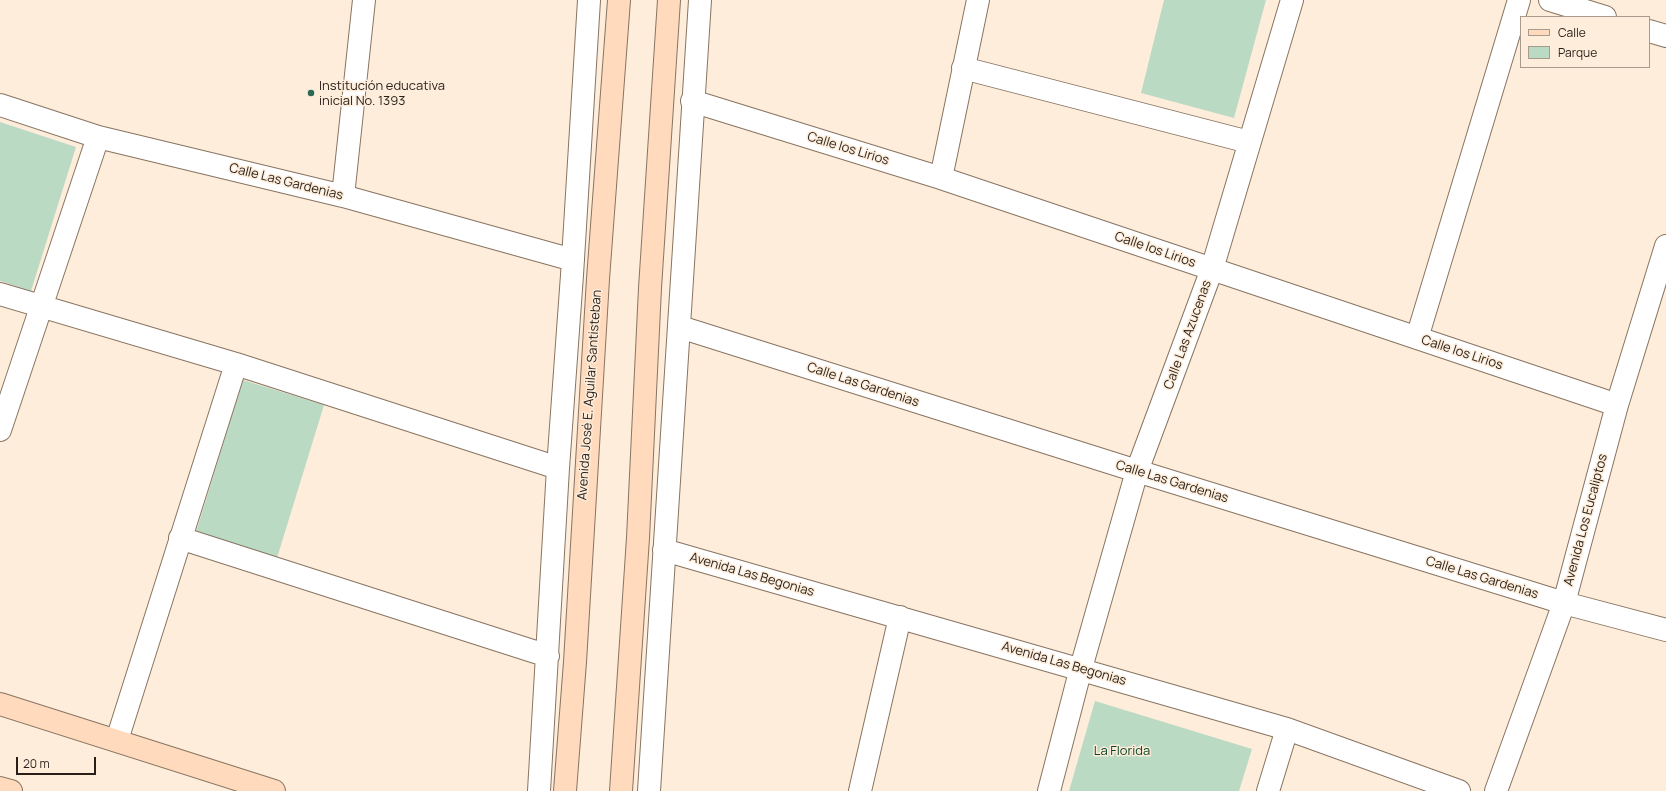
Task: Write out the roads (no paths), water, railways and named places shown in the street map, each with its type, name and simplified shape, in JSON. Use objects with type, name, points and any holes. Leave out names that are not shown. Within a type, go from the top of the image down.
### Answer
[{"type":"main road","name":"Avenida José E. Aguilar Santisteban","points":[[565,791],[575,662],[598,279],[619,0]]},
{"type":"main road","points":[[621,791],[638,538],[650,288],[669,0]]},
{"type":"main road","points":[[0,704],[274,791]]},
{"type":"main road","points":[[0,788],[11,791]]},
{"type":"street","points":[[343,196],[364,0]]},
{"type":"street","name":"Avenida José E. Aguilar Santisteban","points":[[539,791],[558,468],[590,0]]},
{"type":"street","points":[[649,791],[680,327],[692,100],[700,0]]},
{"type":"street","points":[[942,178],[963,68],[978,0]]},
{"type":"street","name":"Calle Las Azucenas","points":[[1049,791],[1081,668],[1136,471],[1212,269],[1292,0]]},
{"type":"street","points":[[1417,338],[1519,0]]},
{"type":"street","points":[[1550,0],[1601,16]]},
{"type":"street","points":[[1650,31],[1666,36]]},
{"type":"street","points":[[963,68],[1249,142]]},
{"type":"street","name":"Calle los Lirios","points":[[692,100],[942,178],[1617,405]]},
{"type":"street","name":"Calle Las Gardenias","points":[[0,105],[98,137],[343,196],[573,260]]},
{"type":"street","points":[[0,430],[98,137]]},
{"type":"street","name":"Avenida Los Eucaliptos","points":[[1496,791],[1564,603],[1617,405],[1666,246]]},
{"type":"street","points":[[0,294],[236,364],[558,468]]},
{"type":"street","name":"Calle Las Gardenias","points":[[680,327],[1136,471],[1564,603],[1666,630]]},
{"type":"street","points":[[117,740],[236,364]]},
{"type":"street","points":[[180,538],[548,656]]},
{"type":"street","name":"Avenida Las Begonias","points":[[664,550],[1081,668],[1287,729],[1459,791]]},
{"type":"street","points":[[860,791],[900,617]]},
{"type":"street","points":[[1268,791],[1287,729]]},
{"type":"place","name":"Institución educativa inicial No. 1393","points":[[311,93]]},
{"type":"park label","name":"La Florida","points":[[1122,751]]}]
